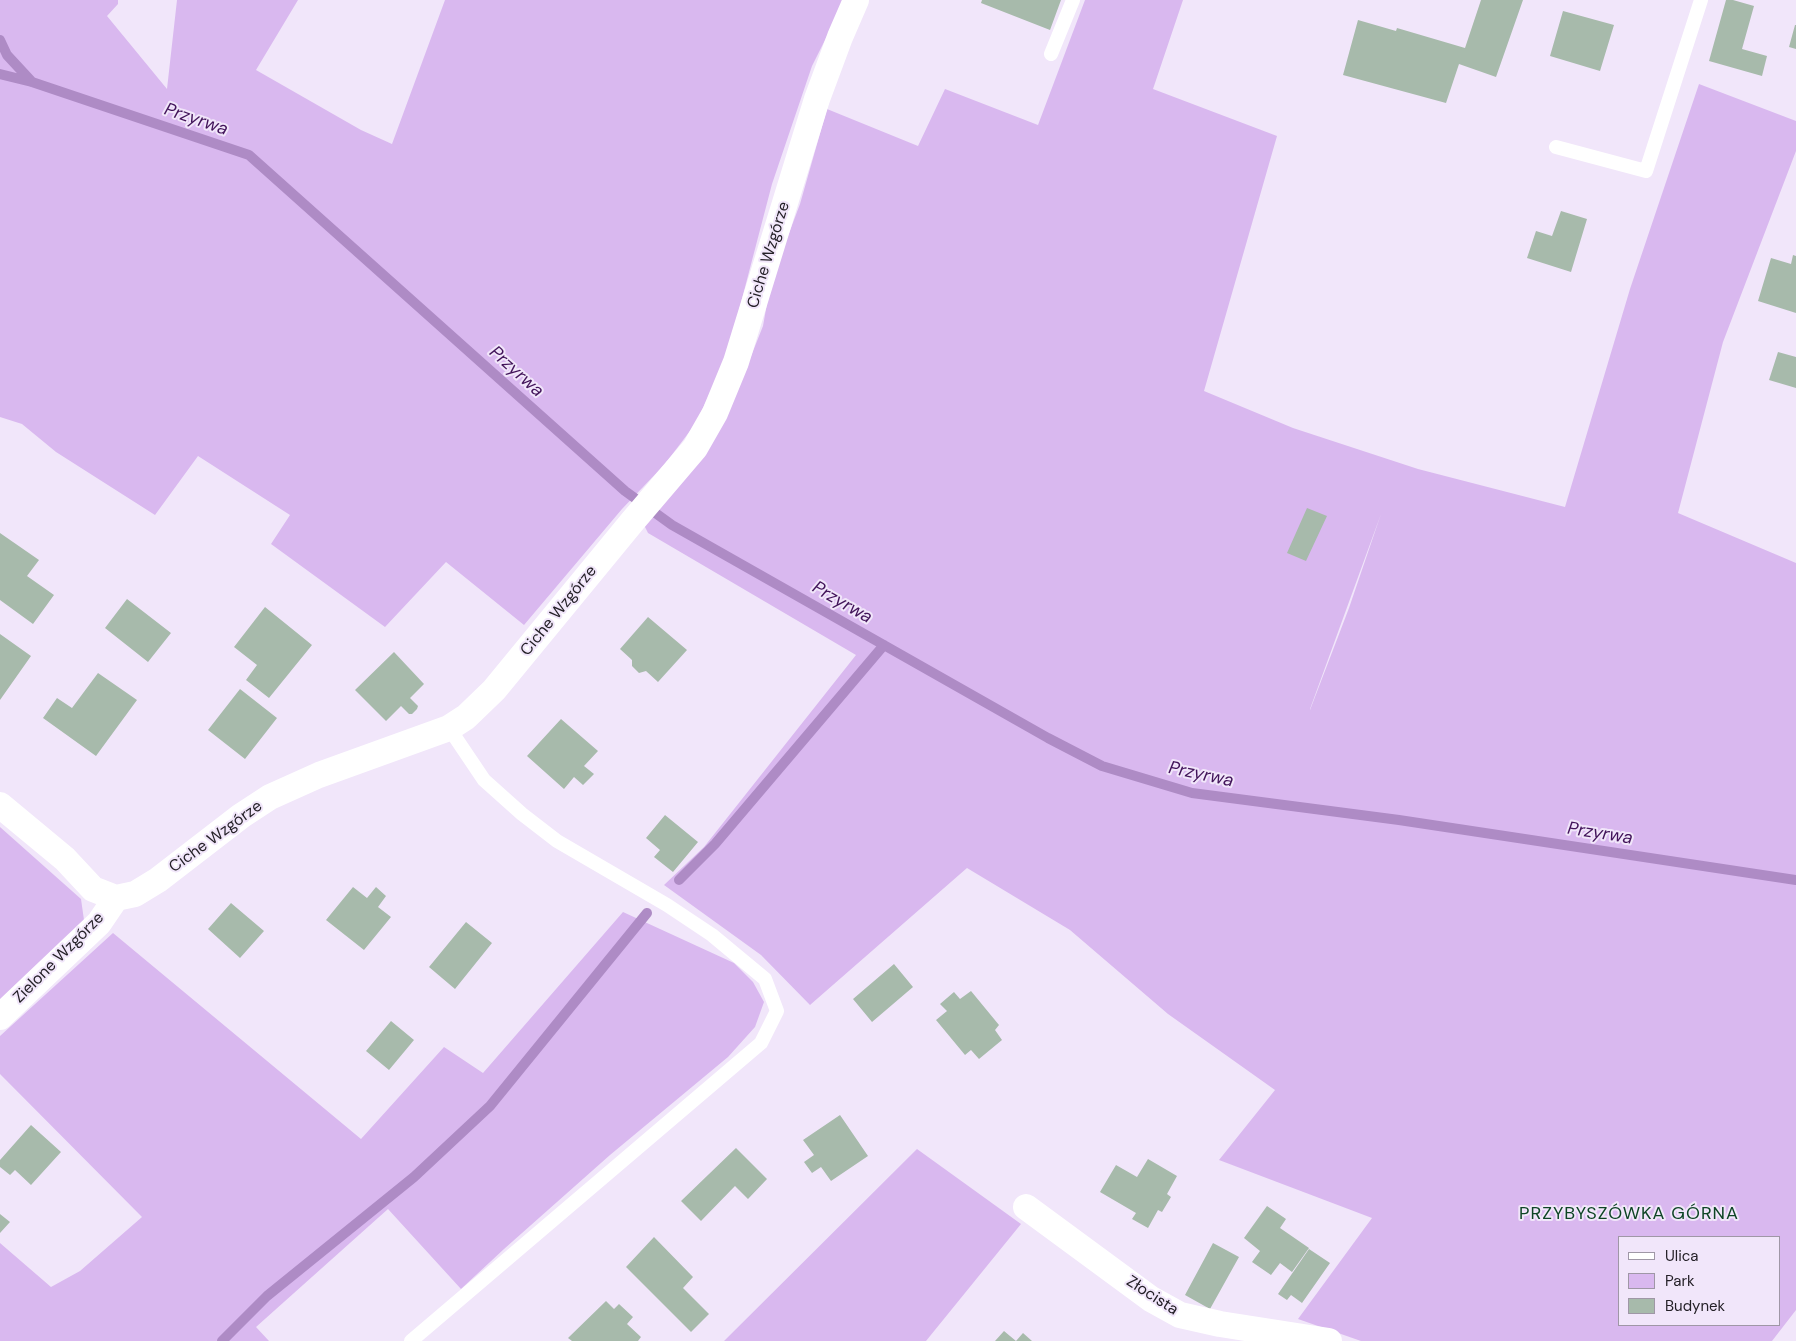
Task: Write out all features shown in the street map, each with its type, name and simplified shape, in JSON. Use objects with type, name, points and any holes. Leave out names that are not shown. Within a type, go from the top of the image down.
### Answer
[{"type":"street","name":"Ciche Wzgórze","points":[[116,898],[135,894],[158,880],[241,816],[270,797],[319,774],[449,728],[466,717],[494,690],[695,448],[715,414],[736,362],[817,98],[856,0]]},
{"type":"street","points":[[0,805],[65,859],[93,889],[116,898]]},
{"type":"street","name":"Zielone Wzgórze","points":[[0,1017],[99,923],[116,898]]},
{"type":"street","name":"Złocista","points":[[1026,1207],[1151,1299],[1180,1315],[1220,1324],[1328,1341]]},
{"type":"lane","points":[[1052,54],[1073,0]]},
{"type":"lane","points":[[1556,146],[1646,171],[1701,0]]},
{"type":"lane","points":[[411,1341],[761,1043],[777,1011],[766,979],[712,935],[667,905],[557,841],[522,814],[484,780],[449,728]]},
{"type":"green space","points":[[0,0],[118,0],[118,4],[107,16],[167,89],[177,0],[298,0],[256,70],[361,130],[392,144],[445,0],[845,0],[812,66],[772,184],[727,356],[696,423],[665,464],[622,509],[524,625],[446,562],[385,627],[271,544],[290,515],[198,456],[155,515],[56,452],[22,424],[0,417]]},
{"type":"green space","points":[[1085,0],[1183,0],[1153,89],[1277,136],[1204,391],[1293,428],[1418,469],[1565,507],[1630,289],[1699,84],[1796,121],[1796,151],[1723,342],[1678,513],[1796,563],[1796,1310],[1772,1341],[1361,1341],[1298,1319],[1372,1218],[1219,1160],[1275,1090],[1168,1014],[1070,930],[967,868],[810,1005],[761,955],[664,885],[704,847],[856,655],[648,533],[644,525],[740,384],[763,326],[771,281],[800,204],[827,109],[918,146],[945,89],[1038,125]],"holes":[[[1381,514],[1349,608],[1310,710]]]},
{"type":"green space","points":[[0,827],[81,899],[84,920],[0,1002]]},
{"type":"green space","points":[[623,912],[734,963],[753,982],[764,1002],[755,1027],[728,1057],[610,1155],[461,1289],[388,1209],[256,1327],[269,1341],[0,1341],[0,1243],[51,1287],[80,1271],[142,1217],[0,1074],[0,1036],[113,933],[361,1139],[444,1047],[483,1073]]},
{"type":"green space","points":[[917,1149],[1021,1224],[926,1341],[724,1341]]},
{"type":"building","points":[[982,0],[1061,0],[1050,30],[981,3]]},
{"type":"building","points":[[1481,0],[1523,0],[1496,77],[1459,64],[1446,103],[1343,75],[1358,20],[1396,31],[1397,28],[1465,48]]},
{"type":"building","points":[[1726,0],[1754,6],[1742,49],[1767,56],[1762,76],[1709,61]]},
{"type":"building","points":[[1563,11],[1614,25],[1600,71],[1550,56]]},
{"type":"building","points":[[1796,25],[1796,49],[1789,47]]},
{"type":"building","points":[[1561,211],[1587,219],[1571,272],[1527,258],[1536,231],[1552,236]]},
{"type":"building","points":[[1793,255],[1796,256],[1796,313],[1758,301],[1771,258],[1791,264]]},
{"type":"building","points":[[1778,352],[1796,357],[1796,388],[1769,380]]},
{"type":"building","points":[[1307,508],[1327,516],[1306,561],[1287,553]]},
{"type":"building","points":[[0,533],[39,560],[27,576],[54,595],[33,624],[0,600]]},
{"type":"building","points":[[127,599],[171,633],[148,662],[105,628]]},
{"type":"building","points":[[265,607],[312,645],[269,698],[246,680],[257,665],[234,647]]},
{"type":"building","points":[[648,617],[687,650],[658,682],[646,671],[639,673],[632,666],[632,660],[620,649]]},
{"type":"building","points":[[0,634],[31,656],[0,700]]},
{"type":"building","points":[[394,652],[424,684],[410,698],[418,706],[412,714],[409,714],[401,706],[386,721],[355,690]]},
{"type":"building","points":[[98,673],[137,700],[96,756],[43,718],[57,698],[72,708]]},
{"type":"building","points":[[240,689],[277,718],[245,759],[208,730]]},
{"type":"building","points":[[561,719],[598,751],[584,766],[594,774],[583,785],[574,777],[564,789],[527,756]]},
{"type":"building","points":[[665,815],[698,842],[673,872],[654,857],[660,850],[646,838]]},
{"type":"building","points":[[353,887],[367,898],[376,887],[386,896],[378,907],[391,917],[364,950],[326,920]]},
{"type":"building","points":[[231,903],[264,931],[240,958],[208,929]]},
{"type":"building","points":[[466,922],[492,943],[455,989],[429,967]]},
{"type":"building","points":[[894,964],[913,987],[872,1022],[853,999]]},
{"type":"building","points":[[971,991],[999,1025],[995,1030],[1002,1040],[979,1059],[971,1050],[965,1055],[936,1020],[947,1011],[940,1004],[954,992],[960,999]]},
{"type":"building","points":[[391,1021],[414,1040],[389,1070],[366,1051]]},
{"type":"building","points":[[840,1115],[868,1156],[831,1181],[821,1167],[812,1173],[804,1162],[814,1155],[803,1140]]},
{"type":"building","points":[[31,1125],[61,1152],[31,1185],[15,1170],[10,1175],[0,1167],[0,1160]]},
{"type":"building","points":[[736,1148],[767,1179],[748,1199],[735,1186],[701,1221],[681,1201]]},
{"type":"building","points":[[1148,1159],[1177,1176],[1167,1194],[1171,1197],[1162,1212],[1158,1210],[1148,1228],[1132,1219],[1136,1213],[1100,1192],[1116,1165],[1137,1177]]},
{"type":"building","points":[[1267,1206],[1286,1219],[1280,1228],[1309,1248],[1292,1272],[1280,1263],[1271,1275],[1252,1262],[1260,1251],[1244,1238]]},
{"type":"building","points":[[0,1214],[10,1222],[0,1233]]},
{"type":"building","points":[[654,1237],[693,1277],[683,1288],[709,1314],[691,1332],[626,1267]]},
{"type":"building","points":[[1213,1243],[1239,1257],[1210,1309],[1185,1295]]},
{"type":"building","points":[[1309,1249],[1330,1263],[1302,1303],[1291,1295],[1287,1300],[1278,1294]]},
{"type":"building","points":[[606,1301],[614,1309],[619,1304],[633,1317],[627,1324],[641,1337],[638,1341],[572,1341],[568,1338]]},
{"type":"building","points":[[1004,1331],[1016,1341],[995,1341]]},
{"type":"building","points":[[1023,1333],[1032,1341],[1016,1341]]},
{"type":"waterway","points":[[0,40],[7,55],[32,82]]},
{"type":"waterway","name":"Przyrwa","points":[[0,74],[32,82],[249,155],[625,491],[672,525],[1048,738],[1102,766],[1192,793],[1399,820],[1796,880]]},
{"type":"waterway","points":[[679,880],[715,844],[884,645]]},
{"type":"waterway","points":[[222,1341],[267,1296],[414,1177],[490,1106],[647,913]]},
{"type":"district","name":"PRZYBYSZÓWKA GÓRNA","points":[[1629,1214]]}]
